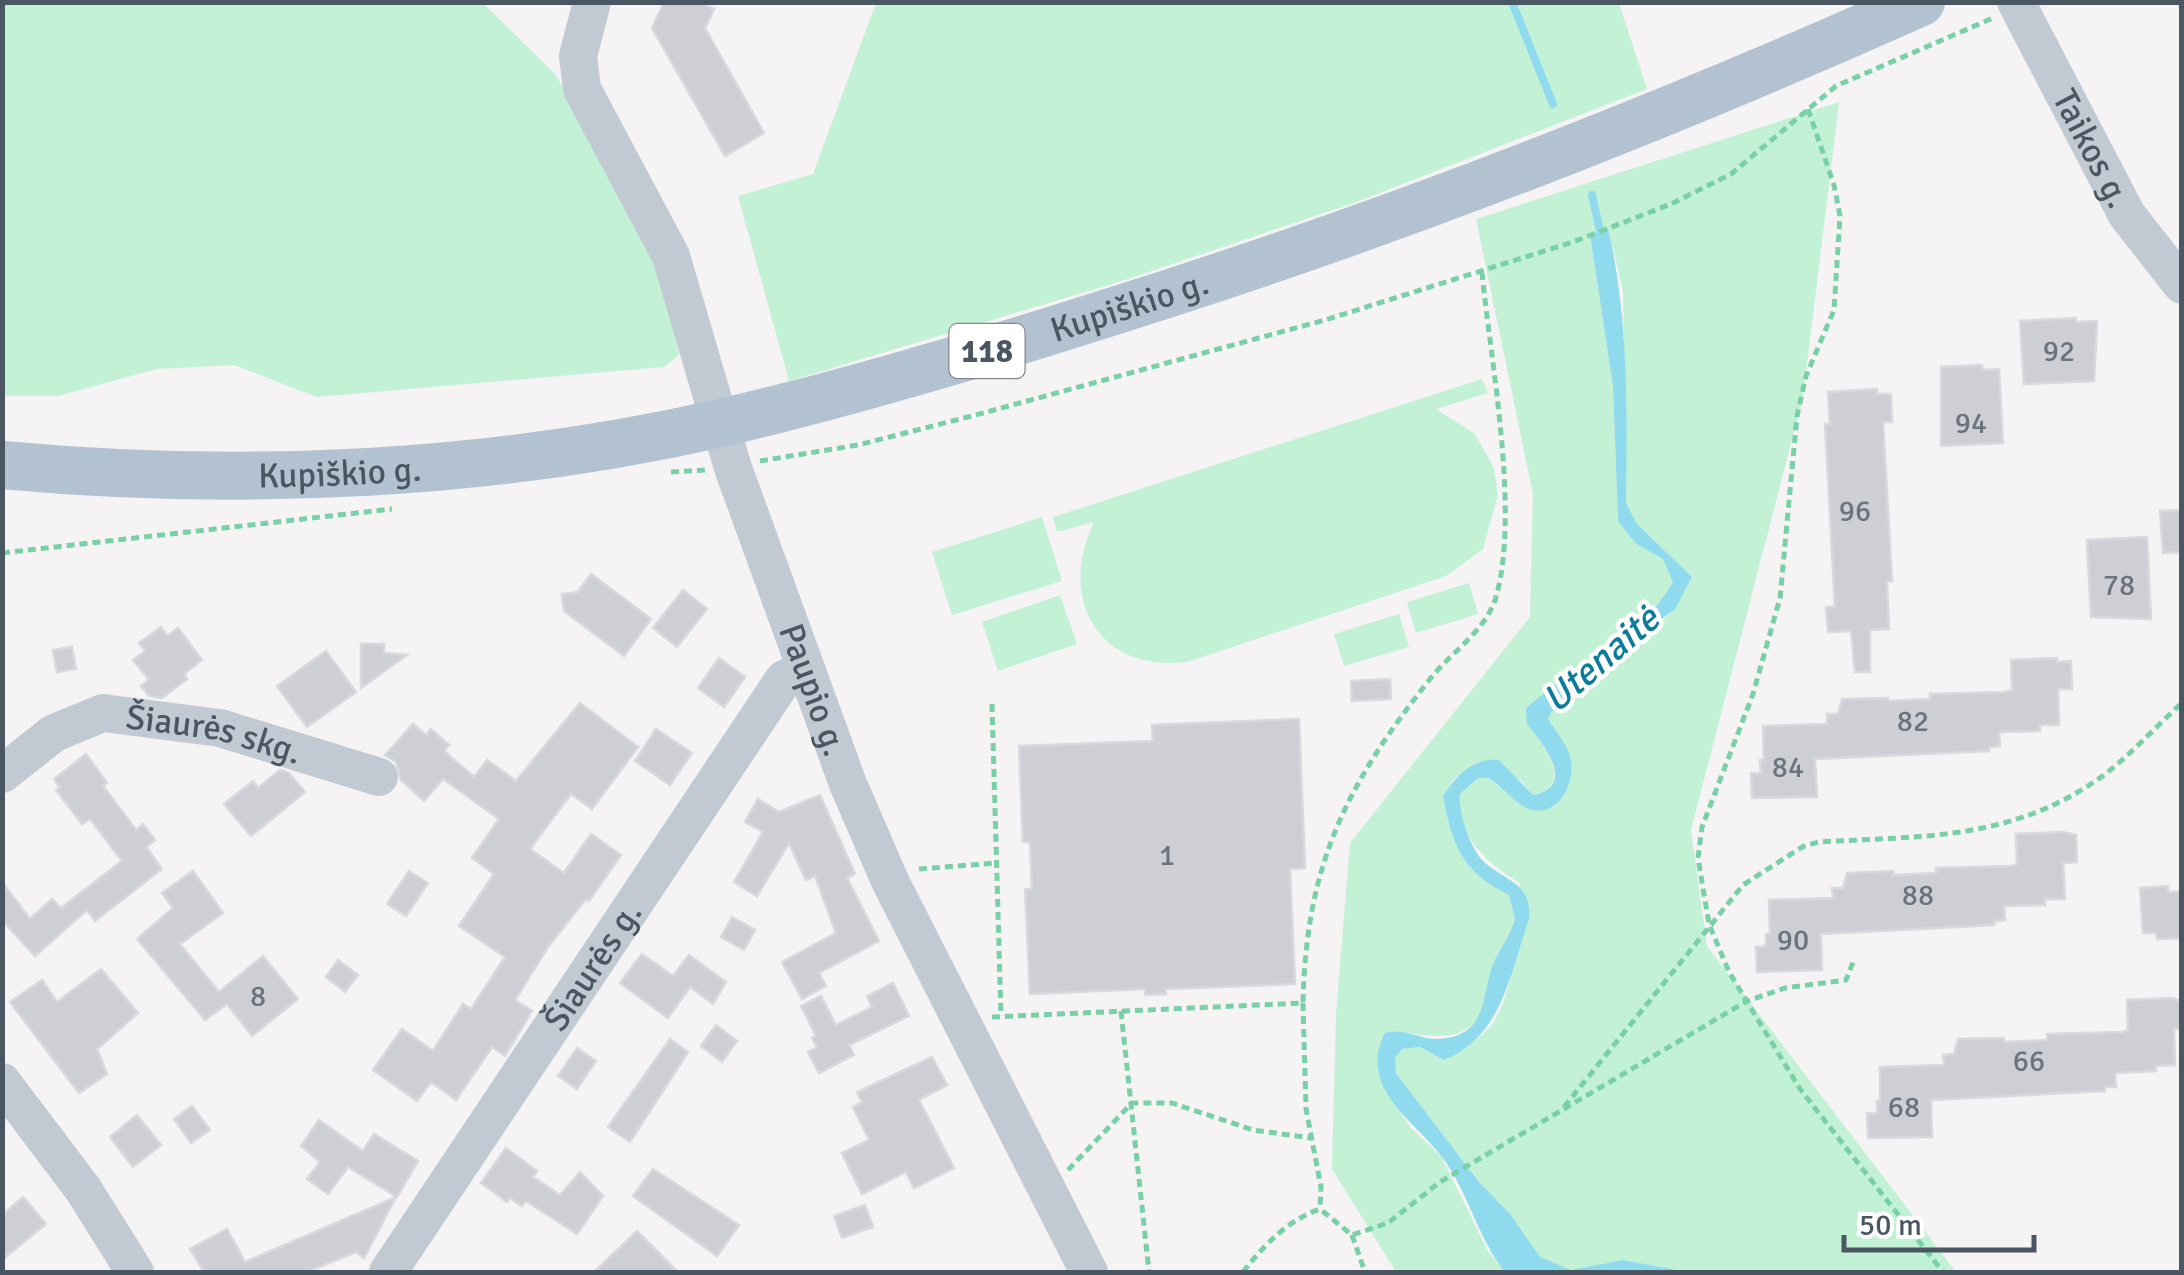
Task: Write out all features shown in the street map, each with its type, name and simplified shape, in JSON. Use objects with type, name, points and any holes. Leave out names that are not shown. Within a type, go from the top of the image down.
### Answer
[{"type":"main road","name":"Kupiškio g.","points":[[2,465],[134,474],[364,471],[562,450],[719,423],[1020,342],[1355,233],[1766,71],[1921,2]]},
{"type":"street","name":"Paupio g.","points":[[592,2],[578,56],[582,90],[670,256],[719,423],[806,670],[890,881],[1089,1272]]},
{"type":"street","name":"Taikos g.","points":[[2018,6],[2128,215],[2182,284]]},
{"type":"street","name":"Šiaurės g.","points":[[388,1272],[784,679],[806,670]]},
{"type":"street","name":"Šiaurės skg.","points":[[2,774],[54,733],[103,713],[220,728],[379,777]]},
{"type":"street","points":[[2,1082],[83,1189],[135,1272]]},
{"type":"path","points":[[1574,242],[1732,174],[1777,140],[1836,86],[2018,6]]},
{"type":"path","points":[[1808,108],[1834,185],[1840,216],[1834,310],[1806,376],[1797,416],[1780,598],[1753,694],[1702,827],[1698,858],[1709,924],[1747,1001],[1800,1090],[1943,1272]]},
{"type":"path","points":[[1320,1209],[1321,1188],[1306,1109],[1303,1003],[1304,938],[1318,873],[1339,816],[1384,737],[1443,662],[1483,624],[1495,601],[1507,527],[1482,272]]},
{"type":"path","points":[[1564,1107],[1744,885],[1802,847],[1976,833],[2021,818],[2097,780],[2182,703]]},
{"type":"path","points":[[992,704],[1001,1016]]},
{"type":"path","points":[[912,869],[996,864]]},
{"type":"path","points":[[1352,1235],[1388,1224],[1440,1182],[1747,1001],[1785,988],[1846,980],[1854,960]]},
{"type":"path","points":[[986,1017],[1303,1003]]},
{"type":"path","points":[[1121,1011],[1149,1272]]},
{"type":"path","points":[[1064,1174],[1132,1103],[1172,1103],[1253,1130],[1312,1138]]},
{"type":"path","points":[[1320,1209],[1352,1235],[1365,1272]]},
{"type":"path","points":[[1243,1272],[1261,1249],[1300,1216],[1320,1209]]},
{"type":"green space","points":[[3,3],[483,3],[555,74],[659,248],[679,355],[664,367],[317,397],[234,365],[157,369],[58,396],[3,396]]},
{"type":"green space","points":[[876,3],[1619,3],[1647,89],[1354,203],[1125,280],[789,381],[738,196],[813,174]]},
{"type":"green space","points":[[1839,102],[1803,397],[1691,830],[1707,946],[1956,1272],[1688,1272],[1623,1260],[1571,1270],[1554,1267],[1540,1257],[1511,1215],[1479,1182],[1396,1073],[1395,1058],[1402,1049],[1420,1047],[1444,1060],[1479,1037],[1495,1020],[1509,984],[1520,883],[1476,847],[1463,823],[1460,794],[1478,778],[1488,778],[1523,805],[1553,807],[1565,747],[1548,719],[1551,712],[1649,637],[1692,577],[1637,524],[1626,503],[1623,291],[1608,228],[1590,236],[1613,386],[1618,520],[1636,544],[1663,559],[1674,582],[1660,602],[1625,636],[1526,708],[1553,768],[1552,784],[1545,791],[1533,795],[1520,780],[1478,762],[1454,779],[1443,796],[1462,856],[1481,877],[1509,895],[1515,919],[1494,963],[1487,1004],[1477,1020],[1468,1029],[1445,1036],[1393,1031],[1380,1043],[1379,1076],[1410,1127],[1441,1156],[1488,1251],[1505,1272],[1396,1272],[1332,1169],[1336,1014],[1350,843],[1530,617],[1533,494],[1476,219]]},
{"type":"green space","points":[[1482,379],[1488,393],[1436,409],[1475,434],[1494,468],[1498,495],[1483,549],[1446,576],[1187,662],[1156,662],[1130,655],[1109,643],[1093,625],[1080,577],[1094,522],[1057,532],[1053,517]]},
{"type":"green space","points":[[1042,517],[1062,581],[952,615],[932,552]]},
{"type":"green space","points":[[1469,583],[1478,614],[1416,633],[1407,602]]},
{"type":"green space","points":[[1060,595],[1077,644],[998,671],[982,622]]},
{"type":"green space","points":[[1399,614],[1409,647],[1344,666],[1334,634]]},
{"type":"water","points":[[1608,228],[1623,330],[1626,503],[1637,524],[1692,577],[1675,609],[1659,621],[1638,648],[1551,712],[1548,719],[1571,761],[1570,779],[1558,803],[1543,810],[1527,808],[1488,778],[1478,778],[1460,794],[1463,820],[1474,847],[1491,868],[1522,889],[1529,919],[1502,1001],[1480,1035],[1444,1060],[1420,1047],[1402,1049],[1395,1058],[1396,1073],[1479,1182],[1511,1215],[1540,1257],[1571,1270],[1623,1260],[1688,1272],[1505,1272],[1442,1157],[1383,1087],[1378,1053],[1385,1033],[1439,1039],[1468,1030],[1481,1011],[1494,962],[1515,919],[1509,895],[1481,877],[1462,856],[1443,796],[1466,769],[1490,760],[1499,760],[1533,795],[1546,790],[1553,783],[1553,764],[1527,724],[1526,708],[1625,636],[1673,582],[1663,559],[1636,544],[1618,521],[1613,386],[1590,235]]},
{"type":"building","points":[[664,2],[699,2],[714,9],[705,28],[764,133],[725,156],[652,28]]},
{"type":"building","points":[[2076,318],[2076,322],[2097,321],[2094,381],[2024,384],[2020,321]]},
{"type":"building","points":[[1982,365],[1982,370],[1999,369],[2003,443],[1941,446],[1941,367]]},
{"type":"building","points":[[1877,389],[1877,394],[1891,394],[1892,422],[1883,422],[1892,581],[1887,581],[1889,629],[1870,630],[1870,672],[1855,672],[1851,631],[1828,632],[1826,607],[1835,607],[1825,424],[1830,424],[1828,392]]},
{"type":"building","points":[[2182,510],[2182,552],[2163,553],[2160,511]]},
{"type":"building","points":[[2147,537],[2151,619],[2091,617],[2087,540]]},
{"type":"building","points":[[591,574],[651,619],[624,656],[564,611],[562,594],[578,592]]},
{"type":"building","points":[[683,590],[707,609],[677,647],[653,628]]},
{"type":"building","points":[[161,627],[167,636],[178,628],[202,660],[184,674],[187,679],[162,698],[149,696],[141,686],[149,680],[133,660],[145,651],[139,643]]},
{"type":"building","points":[[361,644],[384,644],[384,653],[407,655],[361,688]]},
{"type":"building","points":[[72,647],[76,669],[57,672],[53,650]]},
{"type":"building","points":[[326,651],[356,692],[307,727],[277,686]]},
{"type":"building","points":[[719,658],[745,677],[724,707],[698,688]]},
{"type":"building","points":[[2057,658],[2057,662],[2071,661],[2072,689],[2058,689],[2059,725],[2040,725],[2040,731],[1999,732],[2000,746],[1989,747],[1989,751],[1815,759],[1817,797],[1752,798],[1751,773],[1761,773],[1760,760],[1764,760],[1763,726],[1827,724],[1827,714],[1838,714],[1842,699],[1888,701],[1930,699],[1930,694],[2005,692],[2012,690],[2011,660]]},
{"type":"building","points":[[1390,679],[1391,699],[1352,701],[1351,681]]},
{"type":"building","points":[[580,703],[638,747],[592,809],[571,794],[530,849],[564,873],[591,834],[621,855],[589,901],[586,899],[548,947],[515,1000],[532,1011],[505,1056],[492,1047],[456,1100],[431,1082],[417,1101],[373,1070],[402,1029],[433,1051],[463,1004],[471,1009],[505,957],[459,926],[494,874],[472,858],[499,819],[443,779],[424,801],[401,780],[396,762],[385,755],[413,724],[426,735],[431,729],[449,745],[444,751],[474,777],[487,760],[516,781]]},
{"type":"building","points":[[1299,719],[1305,868],[1290,869],[1295,984],[1165,989],[1166,994],[1145,995],[1145,989],[1030,994],[1025,889],[1032,889],[1030,842],[1023,842],[1019,746],[1153,741],[1152,725]]},
{"type":"building","points":[[656,729],[692,753],[670,785],[635,761]]},
{"type":"building","points":[[86,754],[107,783],[103,786],[136,830],[143,824],[155,840],[146,847],[162,869],[95,921],[87,910],[35,956],[2,920],[2,882],[30,919],[52,899],[61,908],[122,861],[90,819],[82,824],[56,790],[60,788],[54,779]]},
{"type":"building","points":[[280,770],[289,773],[305,792],[251,836],[224,804],[253,781],[258,788]]},
{"type":"building","points":[[820,795],[855,874],[847,878],[879,941],[819,973],[826,986],[802,999],[782,962],[836,933],[815,876],[806,880],[789,843],[757,896],[734,882],[763,832],[745,822],[758,799],[779,812]]},
{"type":"building","points":[[2016,834],[2076,835],[2077,862],[2063,863],[2065,899],[2045,899],[2045,905],[2004,906],[2005,920],[1994,921],[1994,925],[1821,934],[1822,970],[1757,972],[1756,947],[1766,946],[1766,934],[1770,934],[1769,900],[1833,898],[1832,888],[1843,888],[1847,873],[1893,871],[1893,875],[1936,873],[1936,868],[2011,866],[2017,864]]},
{"type":"building","points":[[193,871],[223,913],[180,944],[219,992],[263,956],[298,999],[252,1036],[227,1004],[205,1020],[137,939],[173,908],[162,893]]},
{"type":"building","points":[[409,871],[428,883],[406,916],[387,904]]},
{"type":"building","points":[[2168,886],[2168,892],[2182,891],[2182,938],[2157,939],[2156,933],[2143,933],[2140,888]]},
{"type":"building","points":[[732,917],[755,930],[744,950],[721,937]]},
{"type":"building","points":[[642,954],[673,976],[689,955],[726,982],[713,1004],[690,987],[668,1018],[620,983]]},
{"type":"building","points":[[338,960],[358,975],[345,992],[326,977]]},
{"type":"building","points":[[101,969],[138,1013],[97,1049],[107,1074],[79,1093],[10,1002],[42,980],[57,1002]]},
{"type":"building","points":[[893,983],[909,1016],[849,1045],[854,1055],[819,1073],[808,1052],[817,1047],[812,1038],[816,1036],[801,1006],[821,996],[836,1025],[872,1007],[867,996]]},
{"type":"building","points":[[2173,998],[2182,1002],[2182,1029],[2174,1029],[2175,1065],[2156,1066],[2156,1071],[2115,1073],[2116,1087],[2105,1087],[2105,1091],[1931,1100],[1932,1137],[1868,1138],[1867,1113],[1877,1113],[1880,1101],[1880,1067],[1944,1065],[1943,1055],[1954,1054],[1958,1039],[2004,1038],[2004,1042],[2047,1040],[2047,1034],[2122,1032],[2128,1030],[2127,1000]]},
{"type":"building","points":[[716,1025],[737,1041],[722,1062],[701,1046]]},
{"type":"building","points":[[670,1039],[688,1052],[630,1142],[608,1127]]},
{"type":"building","points":[[577,1048],[596,1061],[577,1089],[558,1076]]},
{"type":"building","points":[[932,1057],[947,1085],[919,1100],[954,1168],[914,1188],[906,1172],[862,1194],[842,1153],[869,1140],[853,1107],[862,1102],[857,1092]]},
{"type":"building","points":[[192,1106],[210,1130],[191,1143],[174,1119]]},
{"type":"building","points":[[137,1115],[161,1145],[133,1167],[110,1137]]},
{"type":"building","points":[[319,1120],[363,1151],[374,1134],[418,1161],[397,1197],[348,1167],[328,1194],[307,1179],[320,1162],[301,1146]]},
{"type":"building","points":[[506,1148],[537,1171],[533,1177],[560,1195],[580,1172],[603,1196],[577,1234],[526,1201],[522,1206],[510,1198],[507,1202],[481,1183]]},
{"type":"building","points":[[653,1169],[739,1225],[717,1256],[633,1196]]},
{"type":"building","points":[[23,1197],[46,1224],[2,1260],[2,1215]]},
{"type":"building","points":[[396,1197],[364,1258],[356,1252],[307,1272],[204,1272],[190,1249],[227,1229],[245,1262]]},
{"type":"building","points":[[865,1205],[873,1227],[842,1238],[834,1216]]},
{"type":"building","points":[[637,1231],[678,1272],[594,1272]]},
{"type":"waterway","name":"Utenaitė","points":[[1512,2],[1553,104]]},
{"type":"waterway","name":"Utenaitė","points":[[1592,195],[1602,240]]}]
